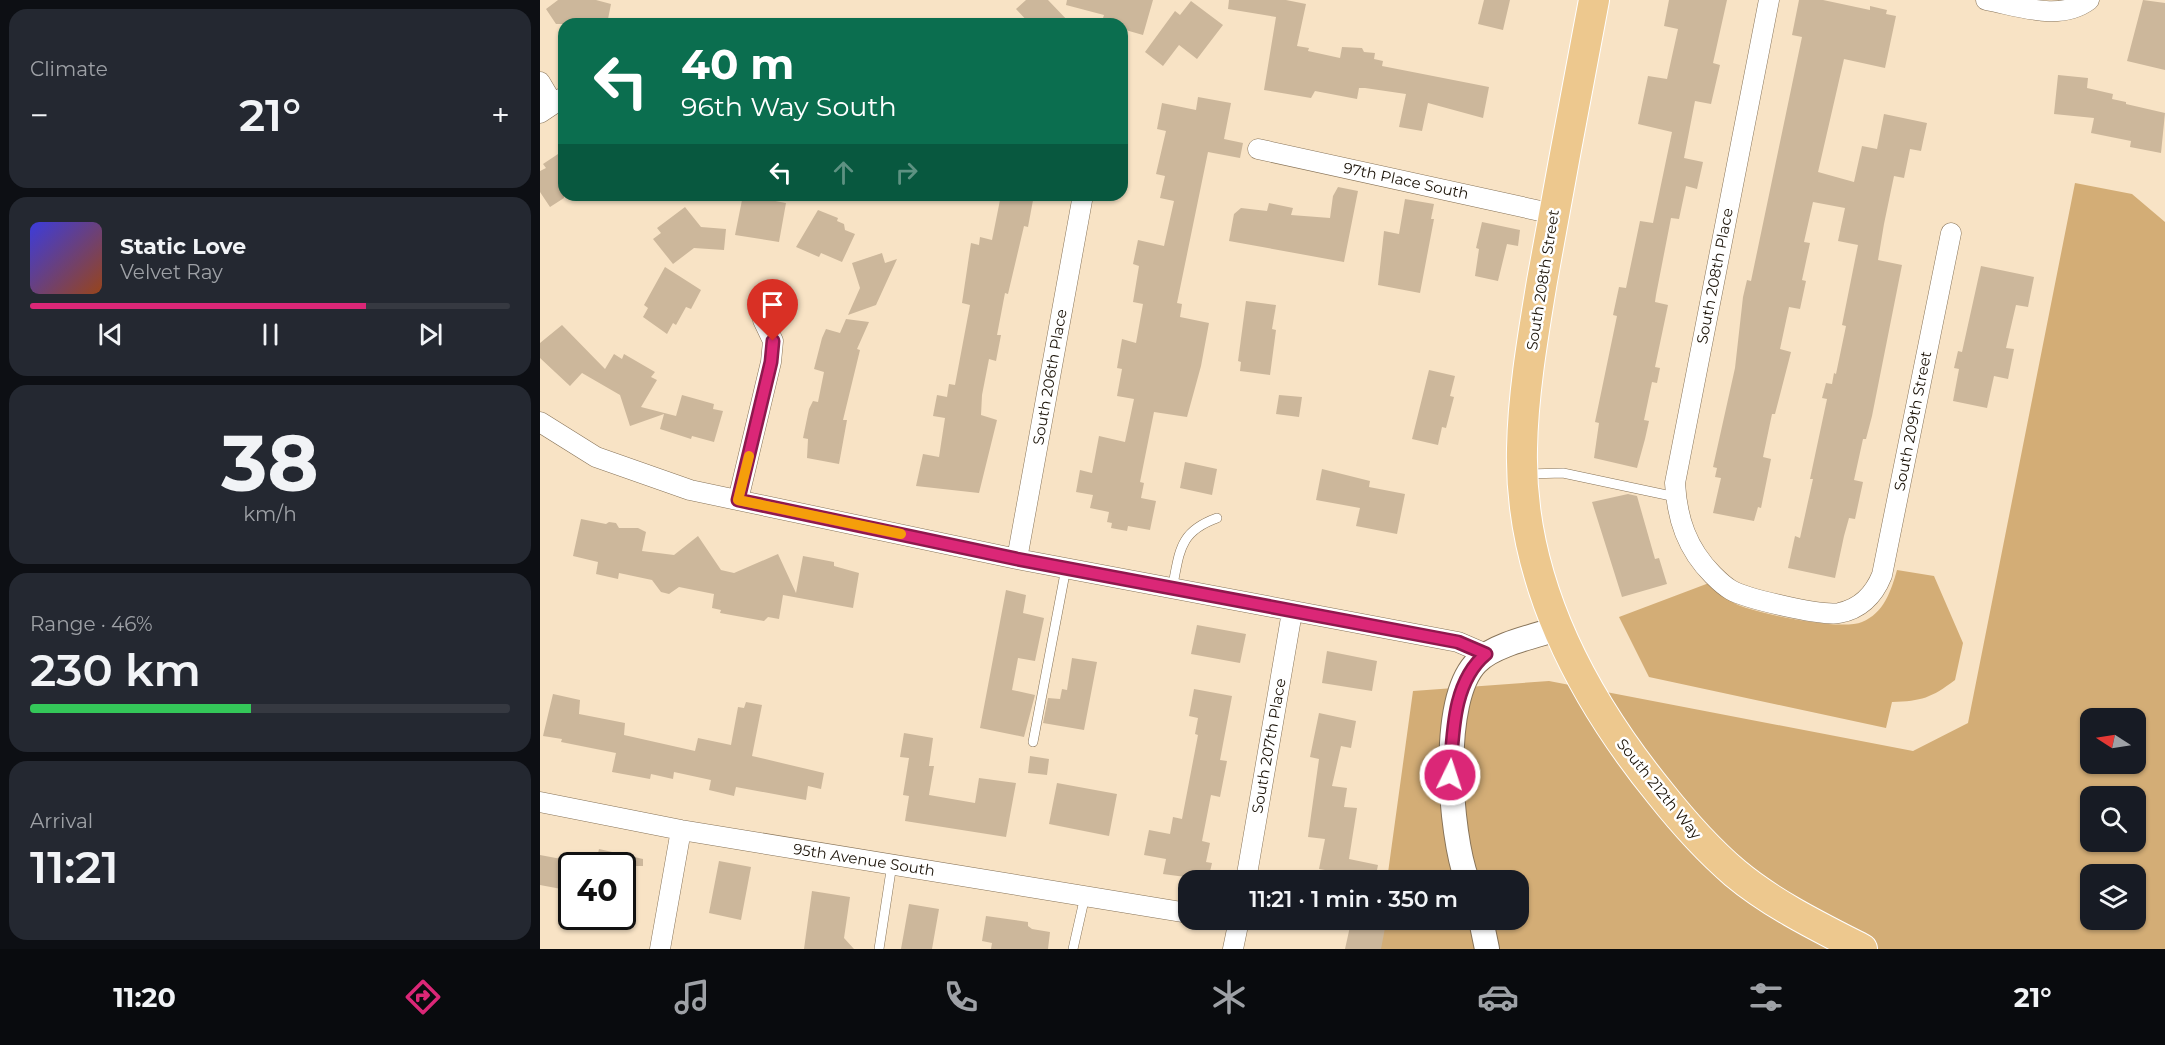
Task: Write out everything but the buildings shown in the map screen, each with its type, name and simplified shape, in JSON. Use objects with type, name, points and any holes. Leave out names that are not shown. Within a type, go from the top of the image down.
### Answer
[{"type":"main road","name":"South 208th Street","points":[[1535,562],[1521,451],[1531,354],[1554,214],[1594,0]]},
{"type":"main road","name":"South 212th Way","points":[[1535,562],[1557,629],[1590,694],[1614,732],[1655,787],[1704,845],[1737,874],[1775,900],[1862,949]]},
{"type":"street","name":"South 208th Place","points":[[1769,0],[1675,483],[1676,497],[1682,530],[1693,551],[1721,582],[1748,597],[1823,612],[1837,613],[1862,603]]},
{"type":"street","points":[[1986,0],[2054,12],[2080,4]]},
{"type":"street","points":[[540,82],[552,104]]},
{"type":"street","name":"97th Place South","points":[[1258,148],[1554,214]]},
{"type":"street","name":"South 206th Place","points":[[1017,559],[1082,201]]},
{"type":"street","name":"South 209th Street","points":[[1862,603],[1876,588],[1882,575],[1951,233]]},
{"type":"street","points":[[738,500],[771,362],[773,341],[763,320]]},
{"type":"street","points":[[540,422],[596,456],[640,474],[690,489],[1017,559],[1458,642],[1486,654]]},
{"type":"street","name":"South 207th Place","points":[[1248,870],[1292,612]]},
{"type":"street","points":[[1465,870],[1454,824],[1450,775],[1458,707],[1470,671],[1486,654],[1557,629]]},
{"type":"street","name":"95th Avenue South","points":[[540,802],[681,830],[1178,911]]},
{"type":"street","points":[[660,949],[681,830]]},
{"type":"street","points":[[1233,949],[1234,930]]},
{"type":"street","points":[[1482,930],[1487,949]]},
{"type":"lane","points":[[1523,474],[1563,473],[1676,497]]},
{"type":"lane","points":[[1172,589],[1182,541],[1197,525],[1217,518]]},
{"type":"lane","points":[[1033,742],[1066,568]]},
{"type":"lane","points":[[879,949],[892,864]]},
{"type":"lane","points":[[1073,949],[1084,896]]},
{"type":"shaded area","points":[[2075,183],[2132,194],[2165,222],[2165,949],[1377,949],[1380,930],[1529,930],[1529,870],[1388,870],[1413,691],[1549,681],[1913,751],[1968,723]]},
{"type":"shaded area","points":[[1897,570],[1934,576],[1963,643],[1955,680],[1926,697],[1892,702],[1886,728],[1649,677],[1619,617],[1709,583],[1730,600],[1749,609],[1819,623],[1851,624],[1862,622],[1876,613],[1886,600]]},
{"type":"slow traffic","points":[[749,456],[738,500],[901,534]]},
{"type":"route","points":[[773,341],[771,362],[738,500],[1017,559],[1458,642],[1486,654],[1470,671],[1463,688],[1458,707],[1450,775]]}]
